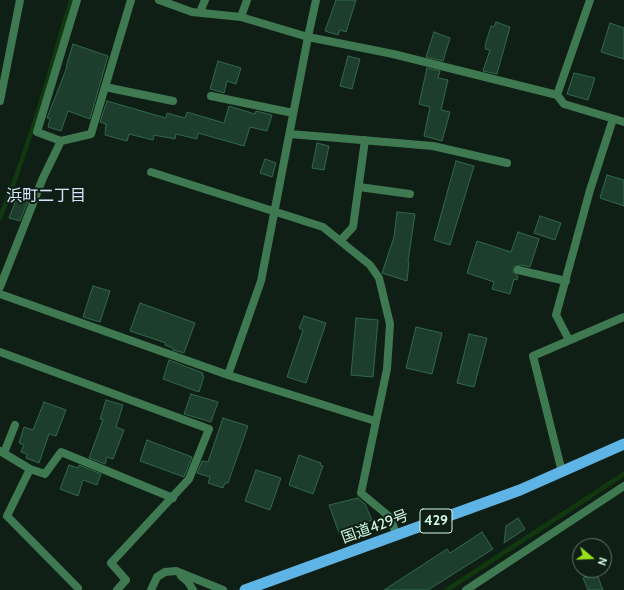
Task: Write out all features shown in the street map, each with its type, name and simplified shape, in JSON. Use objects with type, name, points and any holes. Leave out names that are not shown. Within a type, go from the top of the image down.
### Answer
[{"type":"highway","name":"国道429号","points":[[245,590],[520,490],[624,444]]},
{"type":"street","points":[[0,101],[20,0]]},
{"type":"street","points":[[77,0],[37,132],[61,141],[91,134],[131,0]]},
{"type":"street","points":[[159,0],[192,12],[241,18],[308,37],[393,54],[557,95],[564,104],[624,122]]},
{"type":"street","points":[[200,12],[205,0]]},
{"type":"street","points":[[241,18],[247,0]]},
{"type":"street","points":[[228,375],[261,281],[316,0]]},
{"type":"street","points":[[557,95],[590,0]]},
{"type":"street","points":[[105,87],[174,101]]},
{"type":"street","points":[[211,96],[293,114]]},
{"type":"street","points":[[570,340],[556,315],[590,190],[613,119]]},
{"type":"street","points":[[290,134],[433,146],[507,163]]},
{"type":"street","points":[[341,240],[353,227],[365,140]]},
{"type":"street","points":[[0,287],[44,178],[61,141]]},
{"type":"street","points":[[151,172],[275,213],[323,227],[341,240],[370,265],[379,278],[390,324],[387,369],[361,493],[391,518],[396,535]]},
{"type":"street","points":[[359,187],[410,194]]},
{"type":"street","points":[[518,270],[566,282]]},
{"type":"street","points":[[0,294],[228,375],[375,421]]},
{"type":"street","points":[[562,472],[534,356],[624,317]]},
{"type":"street","points":[[0,352],[209,429],[189,479],[173,498],[111,563],[126,580],[117,590]]},
{"type":"street","points":[[15,425],[2,452],[30,469],[45,474],[61,452],[173,498]]},
{"type":"street","points":[[30,469],[7,516],[78,588]]},
{"type":"street","points":[[466,590],[624,486]]},
{"type":"street","points":[[151,590],[157,577],[165,572],[176,571],[222,590]]},
{"type":"street","points":[[176,571],[188,582],[192,590]]},
{"type":"building","points":[[336,0],[356,0],[346,32],[340,30],[338,35],[325,31]]},
{"type":"building","points":[[496,22],[510,27],[497,74],[483,71],[490,50],[485,49],[486,42],[491,26],[494,27]]},
{"type":"building","points":[[610,23],[624,28],[624,59],[601,52]]},
{"type":"building","points":[[434,32],[450,38],[443,61],[426,57]]},
{"type":"building","points":[[73,44],[108,56],[90,119],[68,111],[61,131],[48,127],[50,119],[47,118],[67,67]]},
{"type":"building","points":[[348,56],[360,59],[352,89],[340,86]]},
{"type":"building","points":[[218,61],[241,68],[236,84],[227,81],[224,93],[210,89]]},
{"type":"building","points":[[427,68],[440,71],[438,78],[448,80],[441,110],[450,112],[442,141],[424,136],[430,107],[419,104]]},
{"type":"building","points":[[574,73],[595,78],[588,100],[567,94]]},
{"type":"building","points":[[107,101],[166,118],[167,113],[185,118],[187,112],[224,123],[229,106],[255,114],[256,111],[272,115],[267,131],[250,127],[244,146],[198,133],[197,139],[176,134],[175,139],[154,135],[153,140],[129,134],[127,141],[105,135],[106,124],[100,122]]},
{"type":"building","points":[[317,143],[329,146],[324,170],[312,168]]},
{"type":"building","points":[[265,159],[276,163],[272,177],[260,173]]},
{"type":"building","points":[[456,161],[474,166],[450,245],[434,240]]},
{"type":"building","points":[[607,175],[624,180],[624,206],[600,198]]},
{"type":"building","points":[[19,192],[30,196],[20,221],[9,218]]},
{"type":"building","points":[[397,212],[415,214],[408,261],[407,281],[382,273],[394,237]]},
{"type":"building","points":[[540,216],[561,223],[555,240],[534,233]]},
{"type":"building","points":[[518,232],[539,239],[530,267],[521,265],[514,267],[513,272],[518,276],[517,280],[514,279],[510,294],[492,289],[494,282],[467,273],[477,241],[511,252]]},
{"type":"building","points":[[93,286],[110,291],[100,322],[83,317]]},
{"type":"building","points":[[140,303],[195,323],[184,353],[173,350],[173,348],[165,345],[166,343],[130,331]]},
{"type":"building","points":[[304,316],[326,323],[306,383],[287,377],[303,330],[299,328]]},
{"type":"building","points":[[356,318],[378,320],[373,377],[351,375]]},
{"type":"building","points":[[416,327],[442,333],[432,374],[406,368]]},
{"type":"building","points":[[469,334],[487,338],[474,387],[457,383]]},
{"type":"building","points":[[169,360],[203,373],[202,375],[204,376],[199,392],[163,379]]},
{"type":"building","points":[[191,394],[218,402],[211,422],[184,414]]},
{"type":"building","points":[[106,400],[123,405],[116,427],[124,430],[113,459],[107,457],[105,464],[89,458],[103,420],[100,419]]},
{"type":"building","points":[[44,402],[66,410],[56,436],[49,434],[39,463],[26,458],[27,454],[21,452],[24,445],[19,443],[24,427],[33,430]]},
{"type":"building","points":[[223,418],[248,426],[228,483],[225,483],[223,488],[208,483],[210,477],[197,473],[202,461],[208,462]]},
{"type":"building","points":[[147,440],[192,457],[184,477],[140,461]]},
{"type":"building","points":[[299,455],[321,463],[320,465],[323,466],[313,494],[289,485]]},
{"type":"building","points":[[69,465],[78,468],[79,465],[101,474],[97,485],[83,480],[78,496],[60,489]]},
{"type":"building","points":[[256,470],[281,478],[270,510],[245,501]]},
{"type":"building","points":[[358,498],[365,504],[372,520],[339,533],[329,505]]},
{"type":"building","points":[[518,518],[525,529],[504,543],[506,526]]},
{"type":"building","points":[[482,532],[493,549],[428,590],[384,590],[447,549],[450,553]]},
{"type":"building","points":[[583,578],[598,578],[603,590],[588,590]]},
{"type":"waterway","points":[[0,218],[39,109],[71,0]]},
{"type":"waterway","points":[[447,590],[624,474]]},
{"type":"district","name":"浜町二丁目","points":[[46,196]]}]
